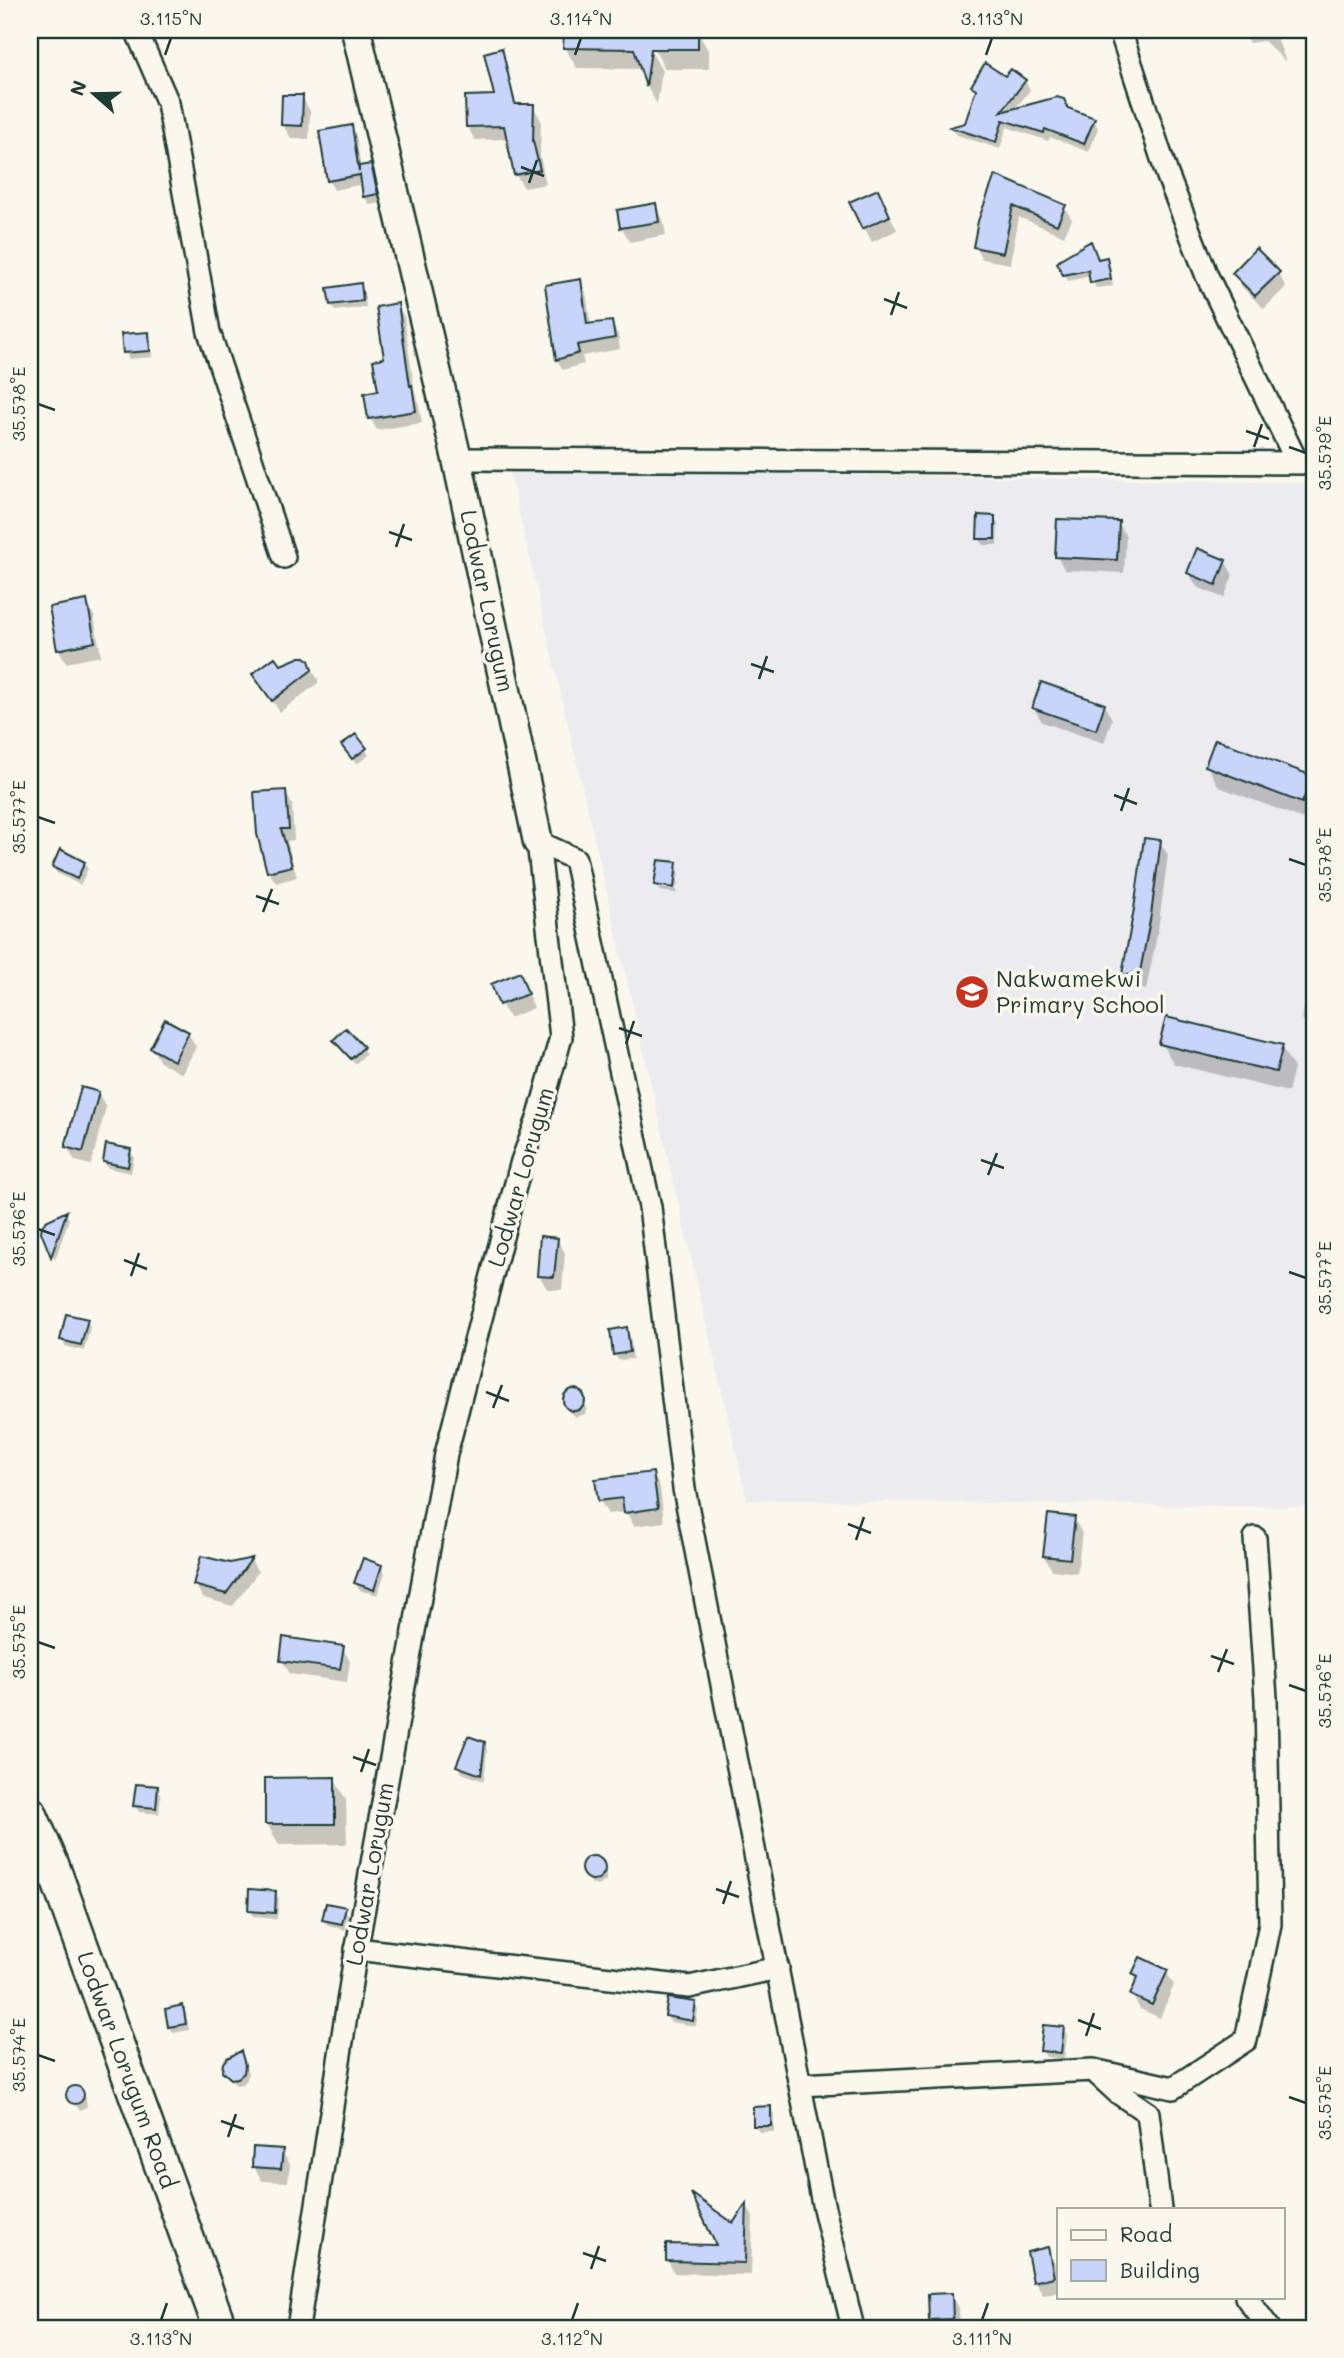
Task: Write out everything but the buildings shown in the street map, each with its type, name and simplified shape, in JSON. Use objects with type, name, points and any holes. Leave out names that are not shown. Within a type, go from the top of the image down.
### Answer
[{"type":"main road","name":"Lodwar Lorugum Road","points":[[30,1813],[71,1915],[220,2328]]},
{"type":"street","points":[[136,30],[168,103],[209,332],[284,557]]},
{"type":"street","name":"Lodwar Lorugum","points":[[298,2328],[356,1949],[446,1454],[522,1161],[539,1116],[561,1037],[538,842],[457,459],[356,30]]},
{"type":"street","points":[[457,459],[1306,463],[1202,263],[1167,174],[1120,30]]},
{"type":"street","points":[[538,842],[575,859],[647,1193],[684,1489],[823,2204],[853,2328]]},
{"type":"street","points":[[800,2085],[1093,2070],[1173,2088],[1246,2040],[1270,1924],[1266,1698],[1255,1538]]},
{"type":"street","points":[[356,1949],[690,1987],[778,1968]]},
{"type":"street","points":[[1093,2070],[1117,2092],[1148,2113],[1160,2208]]},
{"type":"street","points":[[1247,2298],[1269,2328]]},
{"type":"shaded area","name":"Nakwamekwi Primary School","points":[[509,469],[1314,483],[1314,1507],[747,1500]]},
{"type":"place","name":"Nakwamekwi Primary School","points":[[972,992]]}]
